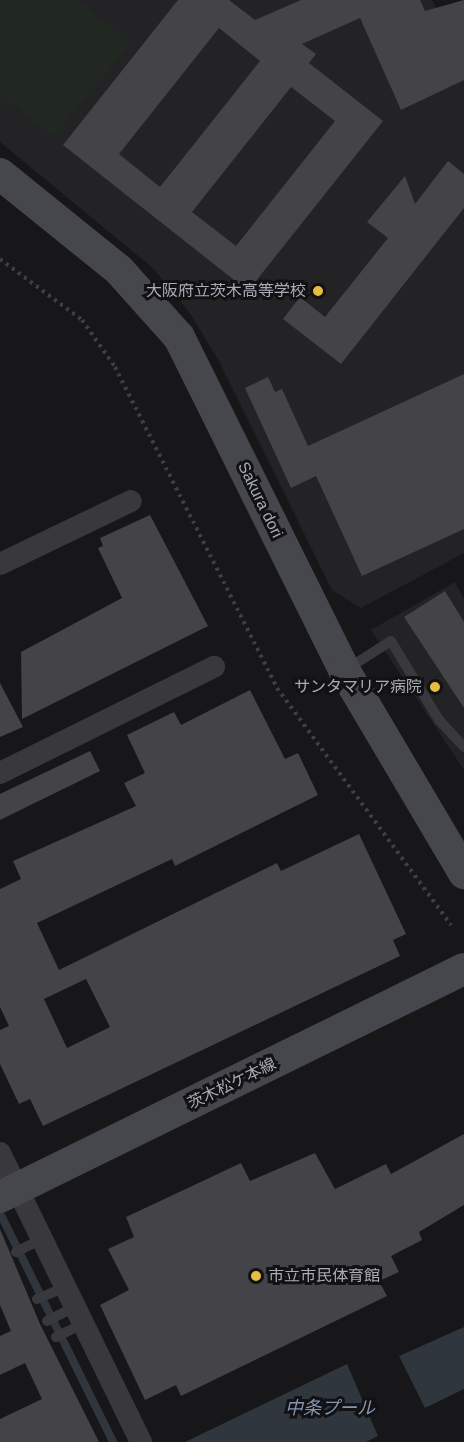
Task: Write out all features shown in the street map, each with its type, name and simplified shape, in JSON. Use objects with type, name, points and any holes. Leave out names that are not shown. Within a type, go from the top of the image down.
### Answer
[{"type":"street","name":"Sakura dori","points":[[0,174],[119,270],[179,338],[344,670],[464,873]]},
{"type":"street","points":[[0,564],[131,501]]},
{"type":"street","points":[[0,773],[214,667]]},
{"type":"street","name":"茨木松ケ本線","points":[[6,1194],[464,969]]},
{"type":"street","points":[[0,1153],[6,1194],[42,1239],[141,1442]]},
{"type":"lane","points":[[344,670],[391,642],[440,720],[464,747]]},
{"type":"lane","points":[[15,1251],[42,1239]]},
{"type":"lane","points":[[37,1299],[74,1306]]},
{"type":"lane","points":[[47,1321],[74,1306]]},
{"type":"lane","points":[[56,1337],[74,1306]]},
{"type":"path","points":[[0,259],[82,320],[115,367],[277,688],[451,925]]},
{"type":"shaded area","name":"大阪府立茨木高等学校","points":[[0,0],[432,0],[464,68],[464,553],[361,608],[332,590],[218,359],[189,312],[154,269],[0,142]]},
{"type":"shaded area","points":[[0,0],[79,0],[131,44],[52,137],[0,93]]},
{"type":"shaded area","name":"サンタマリア病院","points":[[455,582],[464,599],[464,770],[371,630]]},
{"type":"water","name":"中条プール","points":[[464,1327],[464,1389],[425,1408],[399,1356]]},
{"type":"water","name":"中条プール","points":[[347,1364],[378,1436],[366,1442],[185,1442]]},
{"type":"building","points":[[178,0],[229,0],[255,20],[301,0],[420,0],[425,11],[464,0],[464,80],[401,110],[360,18],[302,44],[316,54],[309,63],[383,121],[248,291],[63,145]],"holes":[[[219,28],[260,61],[160,187],[119,154]],[[291,87],[335,121],[236,246],[192,212]]]},
{"type":"building","points":[[448,161],[464,174],[464,208],[341,364],[283,319],[300,297],[325,317],[388,238],[367,222],[405,176],[415,204]]},
{"type":"building","points":[[464,374],[464,529],[362,576],[316,476],[291,488],[245,388],[268,377],[275,392],[282,389],[308,446]]},
{"type":"building","points":[[150,515],[208,626],[22,719],[21,652],[122,598],[98,548],[103,546],[100,538]]},
{"type":"building","points":[[445,591],[464,622],[464,708],[404,617]]},
{"type":"building","points":[[0,683],[23,727],[0,737]]},
{"type":"building","points":[[250,690],[285,759],[298,753],[318,795],[175,866],[172,859],[37,923],[59,970],[277,863],[281,871],[359,834],[406,934],[393,940],[400,956],[43,1126],[30,1099],[19,1104],[0,1064],[0,1030],[9,1026],[0,1007],[0,889],[21,879],[13,861],[136,806],[124,783],[145,773],[127,735],[174,712],[181,725]],"holes":[[[86,979],[110,1027],[67,1048],[44,999]]]},
{"type":"building","points":[[90,751],[100,771],[0,820],[0,794]]},
{"type":"building","name":"市立市民体育館","points":[[464,1134],[464,1205],[419,1232],[422,1240],[391,1256],[399,1272],[379,1281],[387,1296],[181,1396],[176,1385],[145,1400],[100,1305],[129,1290],[108,1249],[134,1237],[126,1217],[241,1163],[250,1181],[315,1153],[335,1189],[386,1164],[391,1174]]},
{"type":"building","points":[[0,1229],[40,1324],[99,1442],[0,1442],[0,1419],[42,1399],[25,1363],[0,1375],[0,1336],[11,1331],[0,1305]]},
{"type":"waterway","points":[[0,1213],[113,1442]]},
{"type":"place","name":"大阪府立茨木高等学校","points":[[318,291]]},
{"type":"place","name":"サンタマリア病院","points":[[435,687]]},
{"type":"place","name":"市立市民体育館","points":[[256,1276]]}]
